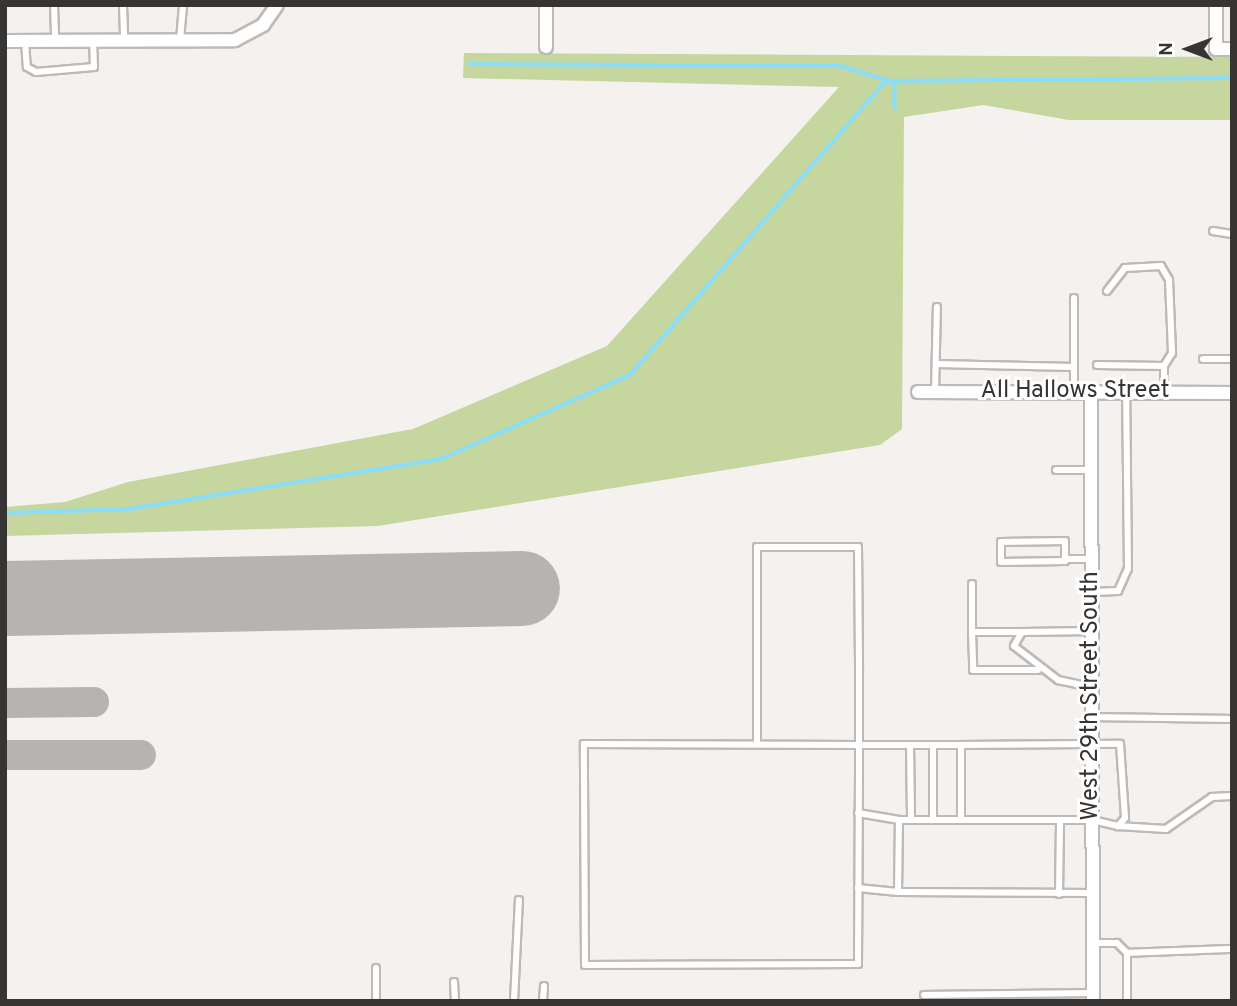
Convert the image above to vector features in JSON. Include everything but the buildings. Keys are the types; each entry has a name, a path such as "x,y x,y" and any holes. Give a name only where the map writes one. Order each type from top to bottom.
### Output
{"street":[{"path":"5,41 124,43 235,40 268,20 277,5"},
{"path":"546,5 546,47"},
{"path":"1216,5 1216,49 1232,48"},
{"name":"All Hallows Street","path":"918,392 1232,393"},
{"name":"West 29th Street South","path":"1091,392 1093,997"}],"lane":[{"path":"54,5 55,41"},
{"path":"123,5 124,43"},
{"path":"180,42 183,5"},
{"path":"25,41 27,67 36,72 85,72 94,67 93,42"},
{"path":"1213,231 1232,234"},
{"path":"1107,291 1125,268 1161,266 1169,281 1171,329 1171,353 1164,366 1164,392"},
{"path":"1074,298 1074,392"},
{"path":"935,392 937,307"},
{"path":"1203,359 1232,359"},
{"path":"936,364 1074,367"},
{"path":"1097,365 1164,366"},
{"path":"1092,592 1118,590 1128,569 1126,392"},
{"path":"1056,470 1091,470"},
{"path":"1065,559 1065,541 1001,542 1001,562 1092,559"},
{"path":"757,744 757,547 858,547 859,745 858,964 585,965 584,744 757,744 859,745 961,745 1120,744 1126,755 1125,818 1118,826"},
{"path":"972,584 973,670 1042,670"},
{"path":"972,632 1092,631"},
{"path":"1022,632 1015,639 1016,652 1073,687 1092,687"},
{"path":"1092,717 1232,719"},
{"path":"910,745 911,820"},
{"path":"933,745 933,820"},
{"path":"961,745 961,820"},
{"path":"858,813 899,820 1092,820 1118,826 1166,829 1212,797 1232,796"},
{"path":"898,892 899,820"},
{"path":"1059,894 1060,820"},
{"path":"858,888 898,892 1092,893"},
{"path":"514,1001 519,900"},
{"path":"1093,943 1117,943 1127,953 1127,1001"},
{"path":"1127,953 1232,949"},
{"path":"376,968 376,1001"},
{"path":"454,982 455,1001"},
{"path":"544,986 544,1001"},
{"path":"924,995 1093,997"}],"green space":[{"path":"464,53 1232,57 1232,120 1069,120 983,105 904,117 902,429 880,445 378,526 5,536 5,507 65,502 128,482 413,429 607,346 839,87 463,78"}],"waterway":[{"path":"469,64 841,66 889,81 1232,78"},
{"path":"5,513 129,509 441,459 630,375 887,79"},
{"path":"895,82 895,108"}],"taxiway":[{"path":"5,703 94,702"},
{"path":"5,755 141,755"}],"runway":[{"path":"5,598 522,588"}]}
